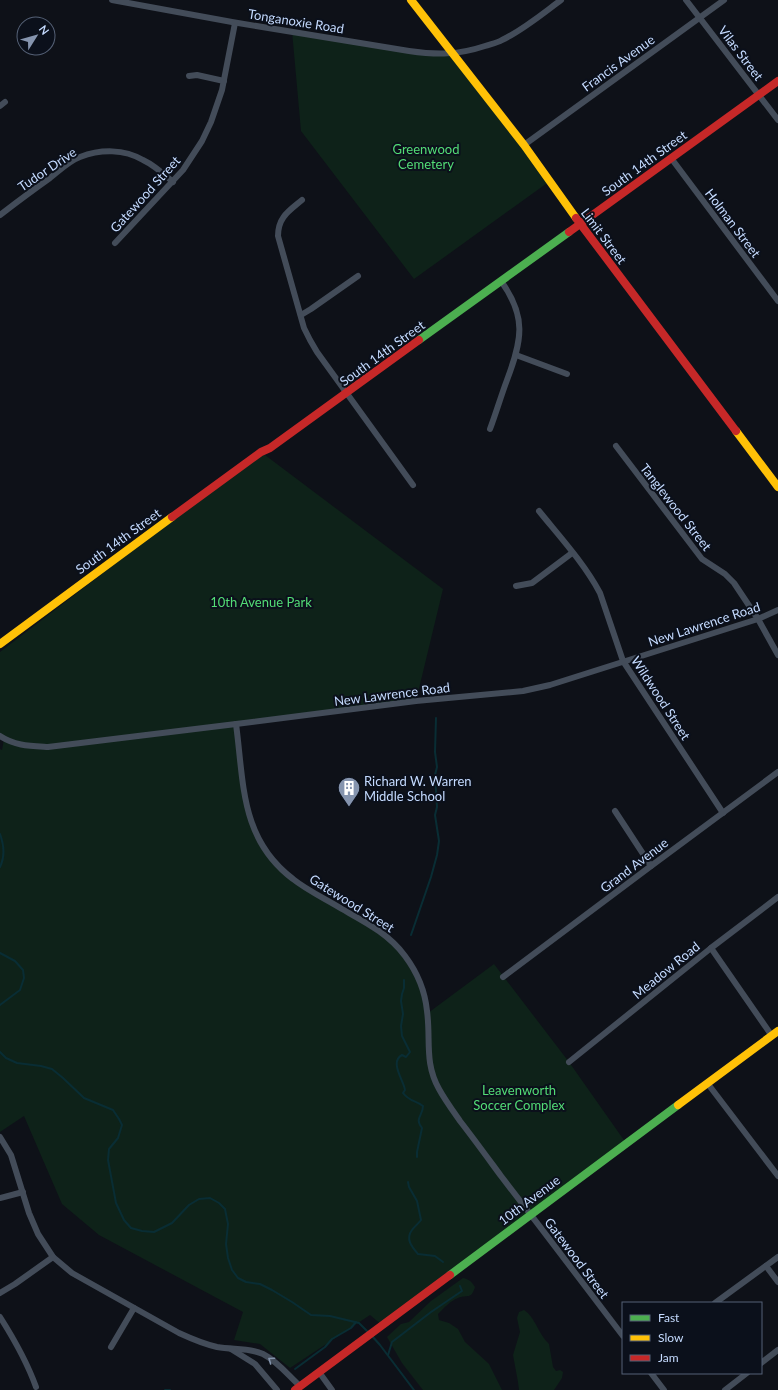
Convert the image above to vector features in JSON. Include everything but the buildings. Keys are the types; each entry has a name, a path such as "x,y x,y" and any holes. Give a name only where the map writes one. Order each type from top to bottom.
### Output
{"street":[{"name":"Tonganoxie Road","path":"112,0 235,23 426,54 453,54 476,49 502,40 525,26 561,0"},
{"name":"Limit Street","path":"411,0 524,145 580,224 778,487"},
{"name":"Vilas Street","path":"686,0 778,120"},
{"name":"Francis Avenue","path":"524,145 724,0"},
{"name":"Gatewood Street","path":"116,243 184,170 202,140 218,103 224,81 235,23"},
{"path":"189,76 196,75 224,81"},
{"name":"South 14th Street","path":"0,644 260,452 270,448 347,393 778,81"},
{"name":"Tudor Drive","path":"0,215 61,169 79,158 100,152 117,152 132,155 144,160 158,169 173,182"},
{"name":"Holman Street","path":"671,158 778,302"},
{"path":"302,200 283,216 278,229 278,236 301,315 310,340 413,485"},
{"path":"301,315 358,276"},
{"path":"490,429 516,355 519,342 520,326 516,310 510,293 501,281"},
{"path":"516,355 567,374"},
{"name":"Tanglewood Street","path":"616,446 692,548 702,559 725,574 734,583 758,619 778,655"},
{"name":"Wildwood Street","path":"539,511 595,584 600,593 623,661 723,813"},
{"path":"516,586 532,583 572,553"},
{"name":"New Lawrence Road","path":"0,736 22,746 48,747 416,701 523,691 550,685 758,619 778,610"},
{"name":"Gatewood Street","path":"236,724 245,800 251,823 259,840 269,855 293,879 392,940 405,956 416,972 424,993 428,1013 429,1057 432,1074 439,1089 472,1137 622,1335"},
{"name":"Grand Avenue","path":"503,977 778,772"},
{"path":"615,810 651,866"},
{"name":"Meadow Road","path":"569,1062 711,948 778,897"},
{"path":"711,948 775,1034"},
{"name":"10th Avenue","path":"297,1388 775,1034"},
{"path":"708,1084 778,1176"},
{"path":"0,1137 11,1155 29,1213 38,1234 53,1257 72,1273 179,1333 218,1347 251,1350 264,1355 279,1366 297,1388"},
{"path":"0,1198 23,1192"},
{"path":"0,1293 53,1257"},
{"path":"716,1302 778,1257"},
{"path":"766,1266 778,1282"},
{"path":"111,1347 134,1308"},
{"path":"0,1317 12,1336 36,1386"},
{"path":"230,1348 255,1364 277,1390"},
{"path":"762,1362 778,1350"},
{"path":"319,1372 332,1390"},
{"path":"652,1374 664,1390"},
{"path":"725,1390 747,1374"}],"green space":[{"name":"Greenwood Cemetery","path":"292,31 409,51 453,54 550,181 414,279 301,131"},
{"path":"261,452 443,589 416,701 236,725 245,800 259,840 293,879 392,940 416,972 428,1013 494,964 569,1062 626,1143 382,1325 370,1315 290,1368 260,1344 234,1340 243,1312 99,1235 62,1204 24,1116 0,1132 0,749 2,750 4,739 0,735 0,652"},
{"path":"463,1278 470,1281 475,1287 472,1294 455,1299 438,1314 439,1320 449,1323 458,1329 465,1342 489,1364 502,1390 423,1390 402,1363 387,1337 401,1324 409,1322 431,1301"},
{"path":"524,1310 531,1317 542,1336 549,1344 553,1367 556,1371 560,1370 563,1372 562,1378 554,1390 519,1390 513,1355 520,1332 517,1318 519,1312"}],"waterway":[{"path":"411,935 431,877 439,841 435,815 437,807 435,775 437,767 435,752 436,718"},
{"path":"0,834 3,851 3,859 0,867"},
{"path":"0,953 15,961 23,970 24,978 20,990 0,1005"},
{"path":"404,980 401,1001 403,1014 401,1026 402,1036 410,1052 406,1057 402,1055 398,1058 397,1067 405,1090 403,1093 408,1098 423,1106 419,1119 422,1128 417,1157"},
{"path":"0,1052 6,1058 17,1063 52,1069 84,1098 113,1110 122,1125 118,1138 109,1149 108,1160 116,1203 124,1220 131,1228 154,1232 172,1223 189,1205 199,1199 210,1198 219,1203 225,1209 228,1224 226,1244 228,1258 232,1270 238,1278 246,1282 260,1284 272,1290 311,1315 330,1316 359,1323 368,1332"},
{"path":"408,1182 409,1187 417,1201 421,1220 410,1233 410,1243 418,1254 435,1256 443,1262"},
{"path":"388,1355 392,1342 431,1312 462,1291 460,1286"},
{"path":"295,1369 325,1347 332,1339 351,1328 356,1322"},
{"path":"372,1336 414,1390"},
{"path":"165,1390 170,1390"}],"traffic: fast":[{"path":"419,340 569,232"},
{"path":"450,1275 678,1105"}],"traffic: slow":[{"path":"411,0 524,145 576,218"},
{"path":"736,431 778,487"},
{"path":"0,644 172,517"},
{"path":"678,1105 778,1031"}],"traffic: jam":[{"path":"569,232 778,81"},
{"path":"576,218 736,431"},
{"path":"172,517 419,340"},
{"path":"295,1390 450,1275"}],"place":[{"name":"Richard W. Warren Middle School","path":"349,808"}],"park label":[{"name":"10th Avenue Park","path":"261,602"},
{"name":"Leavenworth Soccer Complex","path":"519,1098"}]}
